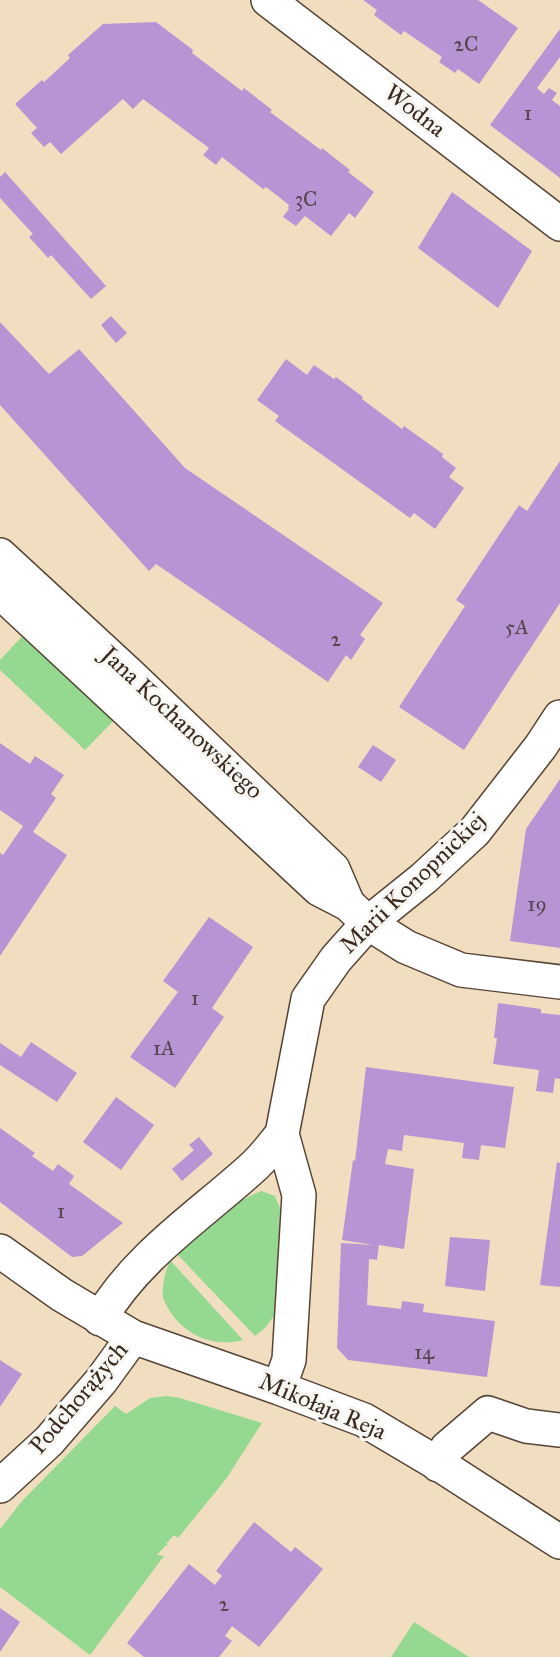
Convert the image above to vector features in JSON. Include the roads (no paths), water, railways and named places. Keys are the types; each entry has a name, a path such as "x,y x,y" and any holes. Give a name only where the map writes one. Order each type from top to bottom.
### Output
{"street":[{"name":"Wodna","path":"268,0 560,224"},
{"name":"Jana Kochanowskiego","path":"0,555 130,675 333,869 358,914"},
{"name":"Jana Kochanowskiego","path":"0,592 319,889 358,914"},
{"name":"Marii Konopnickiej","path":"279,1388 289,1360 299,1195 282,1134 308,999 336,959 358,914 424,878 475,831 541,746 560,717"},
{"path":"358,914 406,947 461,970 560,982"},
{"path":"100,1319 112,1297 162,1245 253,1167 282,1134"},
{"name":"Mikołaja Reja","path":"0,1251 62,1295 133,1337 364,1420 560,1542"},
{"name":"Podchorążych","path":"0,1486 49,1441 101,1381 133,1337"},
{"path":"438,1464 447,1448 488,1413 526,1426 560,1430"}]}
